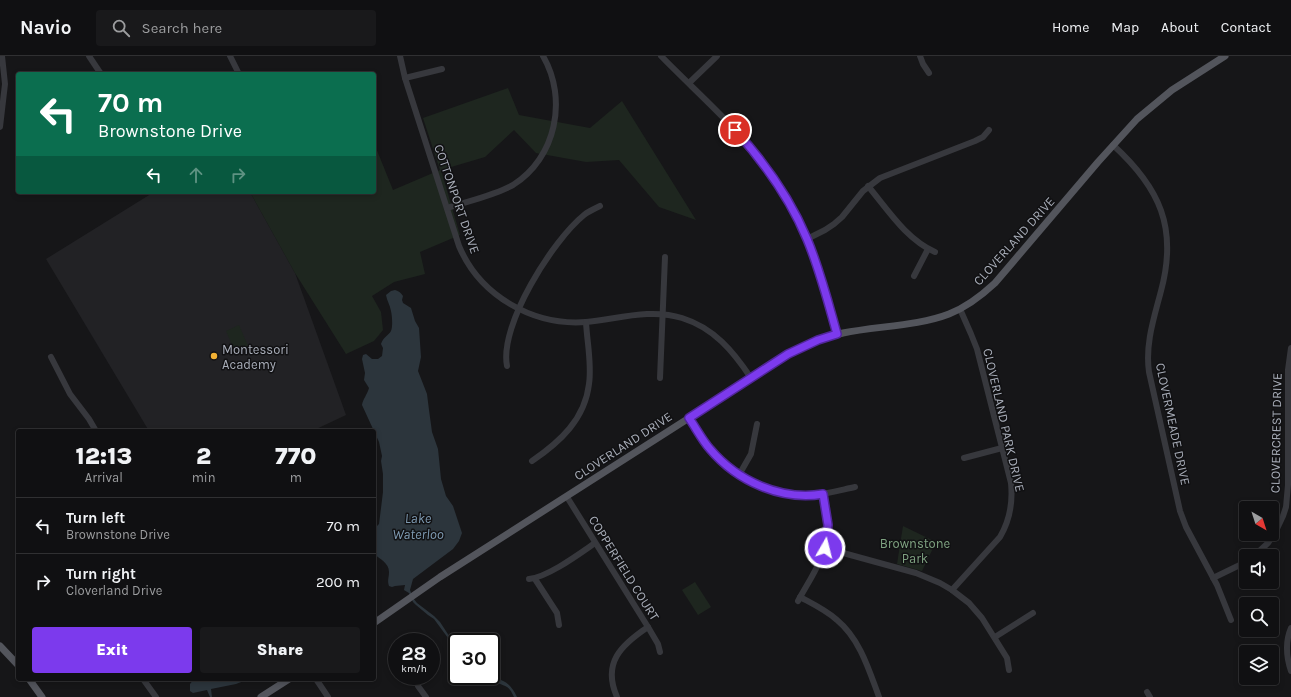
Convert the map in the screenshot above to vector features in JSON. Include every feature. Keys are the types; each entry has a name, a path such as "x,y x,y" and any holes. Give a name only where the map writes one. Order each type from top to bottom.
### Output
{"main road":[{"name":"CLOVERLAND DRIVE","path":"376,622 420,591 794,351 818,340 837,334 941,317 960,309 985,293 1113,145 1150,107 1172,90 1225,56"},
{"path":"0,646 16,663"},
{"path":"30,681 42,697"},
{"path":"263,696 286,681"}],"street":[{"path":"0,127 5,84 2,56"},
{"path":"89,56 101,72"},
{"path":"230,56 238,72"},
{"name":"COTTONPORT DRIVE","path":"400,56 405,78 459,246 469,267 492,292 519,309 553,321 586,322 633,315 662,314 683,318 713,333 733,352 751,378"},
{"path":"446,208 512,185 531,169 542,155 552,132 556,107 554,80 543,56"},
{"path":"661,56 743,139 768,170 788,200 807,239 819,271 837,334"},
{"path":"689,83 717,56"},
{"path":"920,56 929,73"},
{"path":"405,78 442,68"},
{"path":"807,239 825,230 838,220 859,195 868,186 880,178 980,139 989,130"},
{"name":"CLOVERMEADE DRIVE","path":"1113,145 1131,162 1150,186 1159,205 1165,223 1167,260 1163,286 1148,342 1148,365 1180,511 1186,527 1213,578 1230,620"},
{"path":"868,186 908,233 928,249 935,252"},
{"path":"507,366 506,352 519,309 544,262 561,239 585,214 600,206"},
{"path":"914,276 928,249"},
{"path":"660,378 665,258"},
{"name":"CLOVERLAND PARK DRIVE","path":"952,590 1000,537 1006,527 1011,510 1012,496 1011,483 977,349 972,334 960,309"},
{"path":"532,461 551,448 563,437 574,424 582,408 590,377 586,322"},
{"name":"CLOVERCREST DRIVE","path":"1262,549 1275,533 1286,506 1288,486 1288,370 1291,348"},
{"path":"51,357 70,394 95,429"},
{"path":"689,418 710,449 725,464 739,475 762,486 780,492 806,495 823,494 855,487"},
{"path":"739,475 751,454 757,424"},
{"path":"964,458 1002,448"},
{"path":"823,494 828,525 825,548 819,563 799,599 831,615 849,631 862,653 879,697"},
{"name":"COPPERFIELD COURT","path":"567,497 648,627 658,644 660,652"},
{"path":"559,625 557,613 532,579 548,572 595,543"},
{"path":"825,548 916,573 936,581 952,590 973,607 995,637 1008,659 1009,670"},
{"path":"1213,578 1239,565"},
{"path":"995,637 1034,613"},
{"path":"617,697 611,681 612,672 618,654 631,638 648,627"},
{"path":"1291,628 1286,648 1287,660 1291,671"},
{"path":"144,681 156,697"},
{"path":"317,681 328,697"},
{"path":"418,686 426,697"}],"shaded area":[{"name":"Montessori Academy","path":"151,194 251,194 295,273 346,415 316,429 148,429 46,259"}],"green space":[{"path":"508,88 519,115 590,128 622,101 696,220 659,207 619,160 586,162 536,153 514,130 485,157 441,170 460,235 420,252 425,274 394,282 372,296 381,312 383,330 374,341 346,354 295,273 251,194 376,194 376,148 393,190 440,170 423,118"},
{"path":"239,325 248,346 235,352 226,331"},
{"name":"Brownstone Park","path":"903,526 936,542 922,571 897,564"},
{"path":"695,582 711,607 698,615 682,590"}],"water":[{"name":"Lake Waterloo","path":"395,290 400,292 403,296 403,303 411,308 419,328 421,357 418,371 427,394 432,432 438,449 441,479 446,496 453,506 462,533 459,541 453,549 413,579 410,590 417,603 440,622 448,634 448,638 434,619 413,602 409,593 404,590 405,585 389,586 388,566 376,556 376,527 379,524 383,492 382,456 376,435 376,429 373,429 362,405 369,388 364,380 365,373 362,359 363,355 366,354 372,359 378,359 382,356 383,348 381,344 383,339 391,331 392,326 390,307 386,295"},
{"path":"500,677 501,680 514,691 517,697 514,697 508,687 500,684"},
{"path":"192,681 244,681 211,689 212,697 210,697 207,690 193,693 190,691 190,684"}],"place":[{"name":"Montessori Academy","path":"214,356"}],"route":[{"path":"735,130 772,175 795,212 807,239 823,284 837,334 818,340 788,354 689,418 714,454 731,470 739,475 762,486 787,493 806,495 823,494 828,525 825,548"}]}
